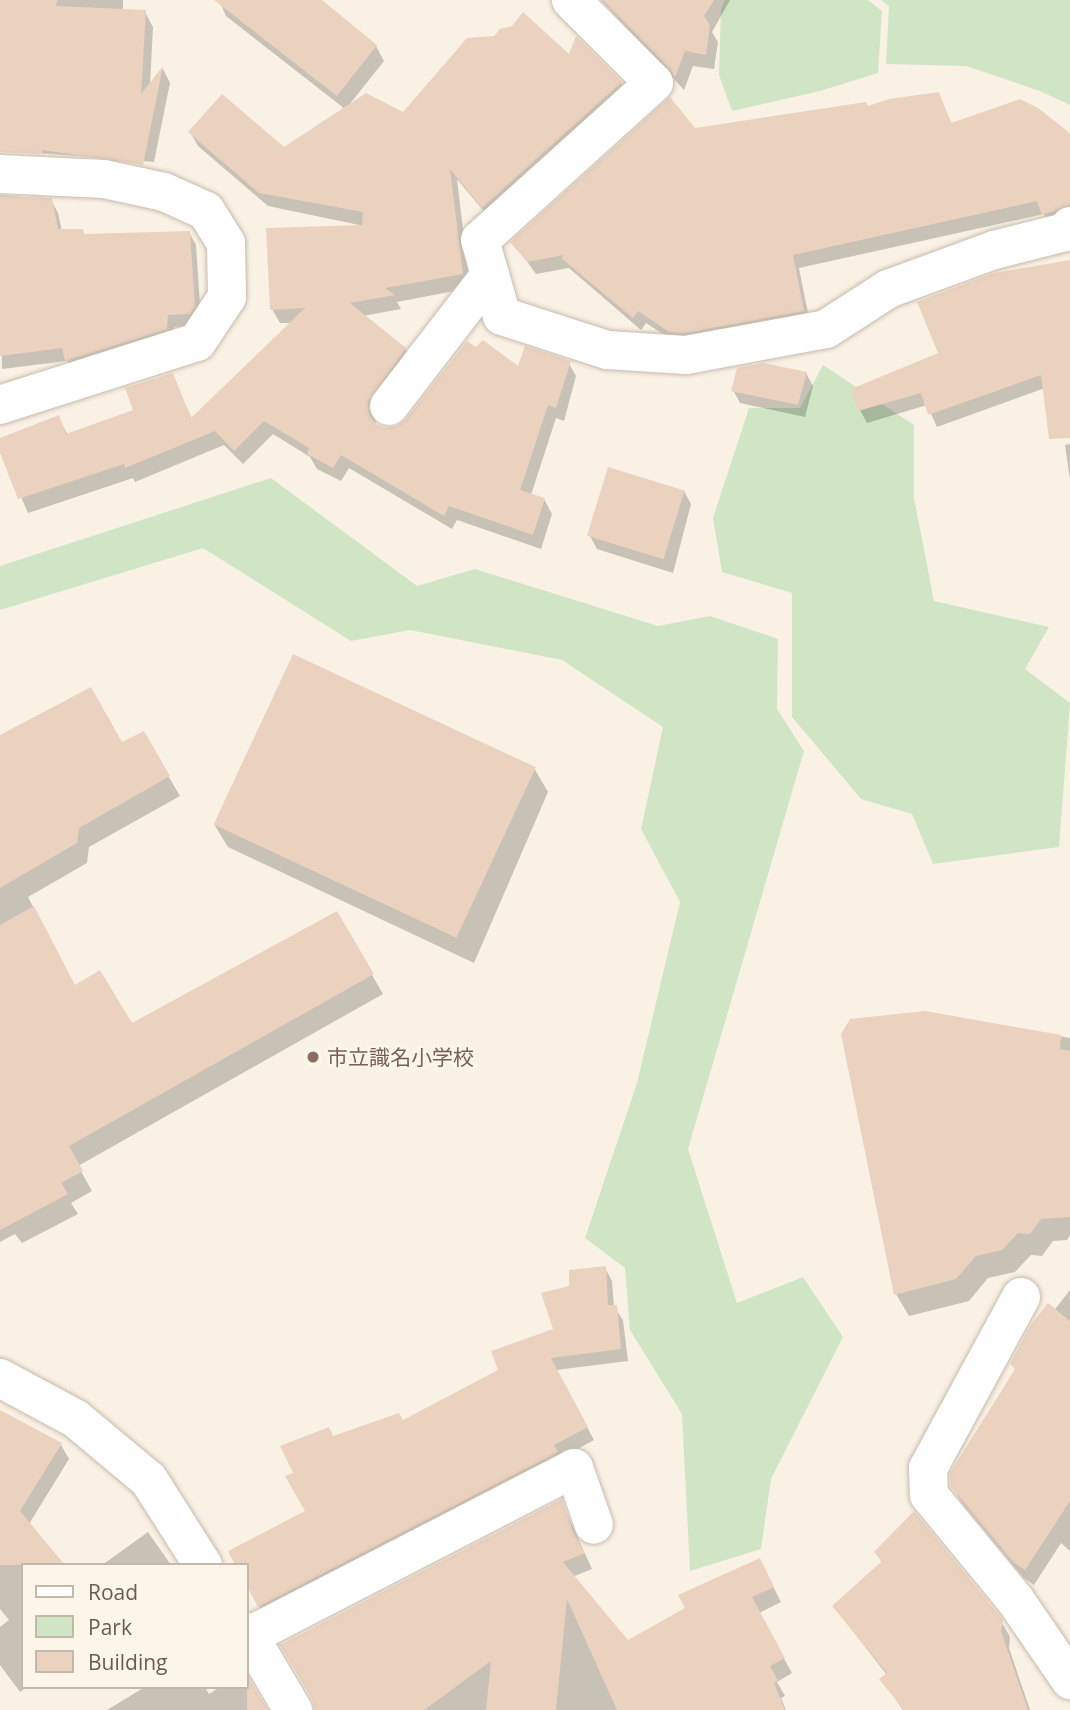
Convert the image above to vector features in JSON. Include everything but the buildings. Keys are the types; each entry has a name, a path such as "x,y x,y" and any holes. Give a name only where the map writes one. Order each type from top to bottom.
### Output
{"street":[{"path":"571,0 654,83 480,240 502,316 607,350 685,355 826,329 888,289 994,250 1065,232 1070,226"},
{"path":"0,174 104,179 164,192 206,211 226,243 227,283 227,297 197,342 0,405"},
{"path":"389,406 490,275"},
{"path":"1021,1297 928,1468 929,1495 1016,1601 1070,1680"},
{"path":"0,1378 76,1419 149,1480 202,1563"},
{"path":"293,1710 248,1634 574,1468 594,1525"}],"green space":[{"path":"725,0 868,0 882,11 878,73 820,91 732,111 719,75 721,9"},
{"path":"881,0 1070,0 1070,105 1040,91 966,66 886,64 889,6"},
{"path":"823,365 914,425 914,498 934,601 1049,627 1025,669 1070,703 1059,847 933,864 912,814 861,799 792,717 792,593 722,572 713,518 749,408 800,408"},
{"path":"271,478 417,586 475,569 658,626 710,616 778,639 777,709 804,751 688,1149 737,1303 803,1277 843,1337 771,1479 761,1549 690,1571 682,1414 630,1330 625,1268 585,1238 637,1083 680,902 641,829 663,727 562,660 410,630 351,641 203,548 0,610 0,566"}],"place":[{"name":"市立識名小学校","path":"313,1057"}]}
